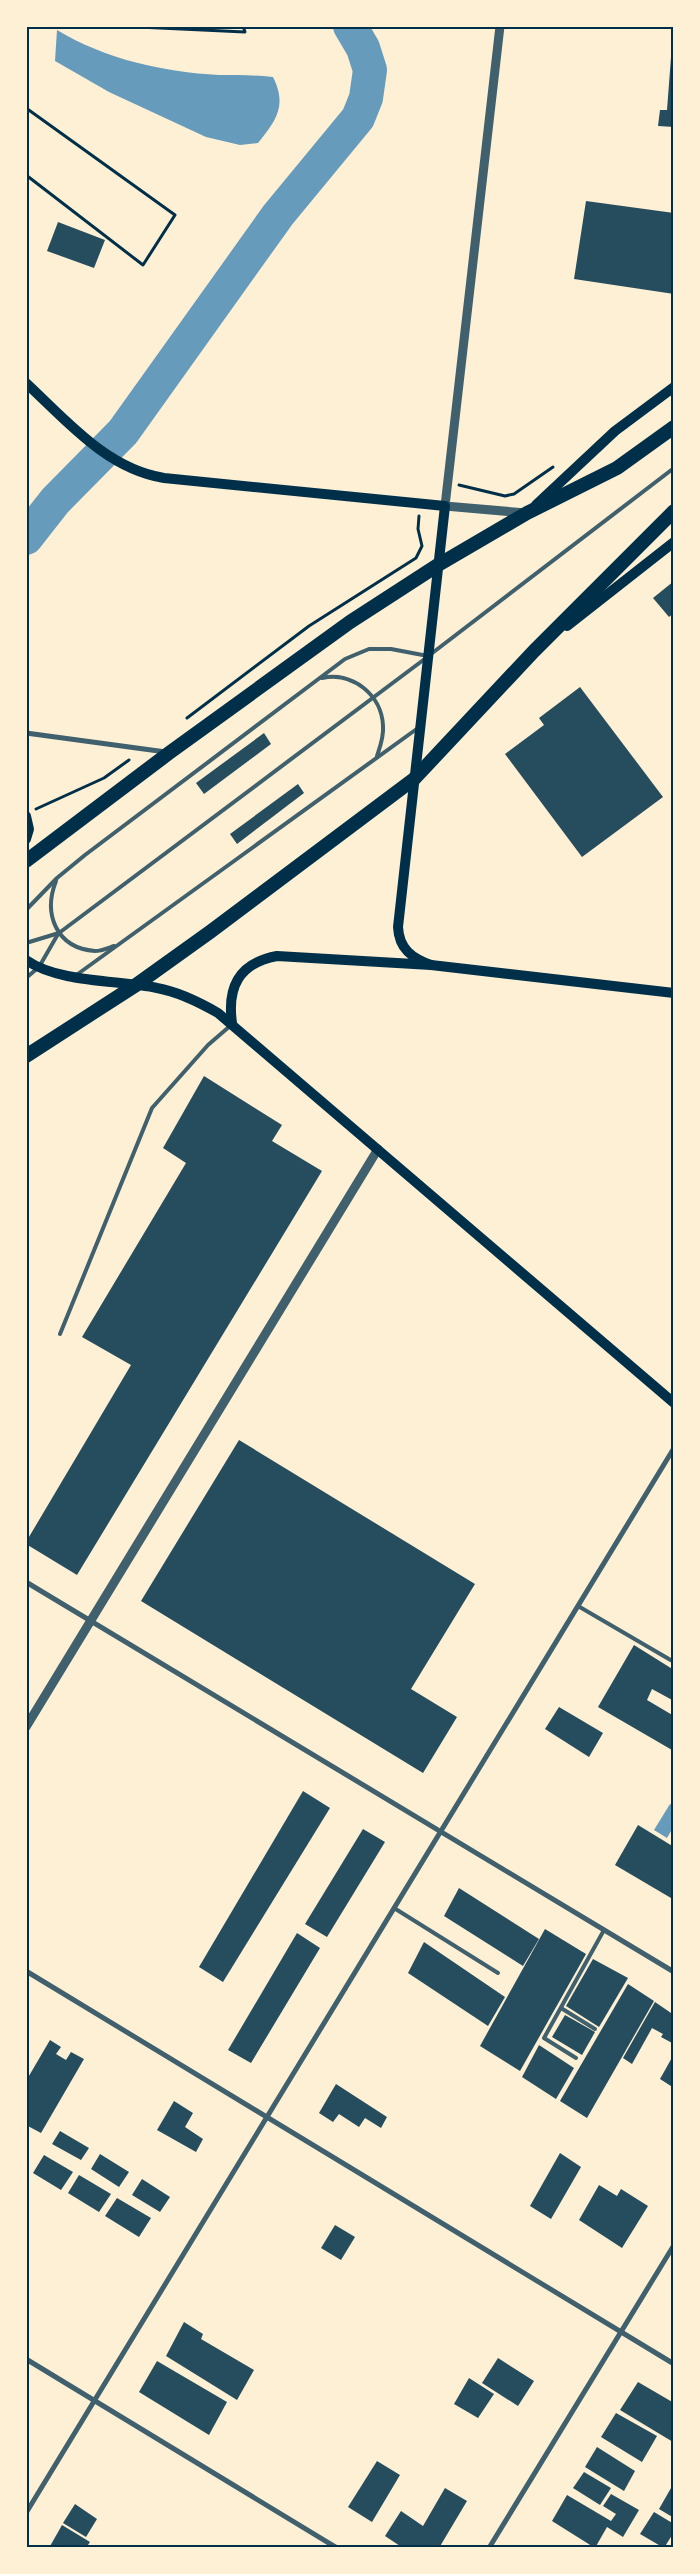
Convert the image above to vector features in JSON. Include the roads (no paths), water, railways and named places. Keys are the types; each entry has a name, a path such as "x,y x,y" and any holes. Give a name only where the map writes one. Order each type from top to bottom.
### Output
{"highway":[{"path":"26,860 169,752 315,646 438,565 527,513 617,468 674,427"},
{"path":"26,1056 136,984 414,779 534,651 674,511"}],"main road":[{"path":"26,383 112,459 139,473 164,478 445,506 419,727 398,938 409,954 431,965"},
{"path":"527,513 615,431 674,387"},
{"path":"534,651 674,542"},
{"path":"26,816 29,829 26,839"},
{"path":"232,1023 230,1006 232,992 238,979 245,970 263,959 277,956 431,965 674,993"},
{"path":"26,960 38,967 74,976 161,988 207,1006 232,1023 674,1403"}],"street":[{"path":"500,26 445,506 527,513"},
{"path":"26,733 169,752"},
{"path":"26,1727 378,1148"},
{"path":"26,2512 674,1448"},
{"path":"26,1582 674,1972"},
{"path":"26,1971 674,2364"},
{"path":"489,2548 674,2245"},
{"path":"26,2359 337,2548"}],"lane":[{"path":"26,943 59,933 428,656 674,468"},
{"path":"26,910 57,878 345,659 368,649 390,649 428,656"},
{"path":"319,678 333,675 349,679 362,686 373,697 380,711 383,726 377,756"},
{"path":"74,976 419,727"},
{"path":"57,878 50,896 50,916 59,933 75,946 96,951 116,946"},
{"path":"26,978 38,967 59,933"},
{"path":"60,1334 152,1108 208,1045 232,1023"},
{"path":"578,1606 674,1662"},
{"path":"394,1908 498,1973"},
{"path":"576,2058 544,2038 604,1930"},
{"path":"561,2008 595,2029"}],"water":[{"path":"57,30 95,49 156,67 219,75 273,77 279,96 278,112 258,143 240,145 206,137 109,92 55,61"},
{"path":"670,1804 674,1806 674,1826 667,1838 654,1830"}],"waterway":[{"path":"26,538 55,501 123,432 278,215 358,118 366,98 370,70 363,48 350,26"}]}
